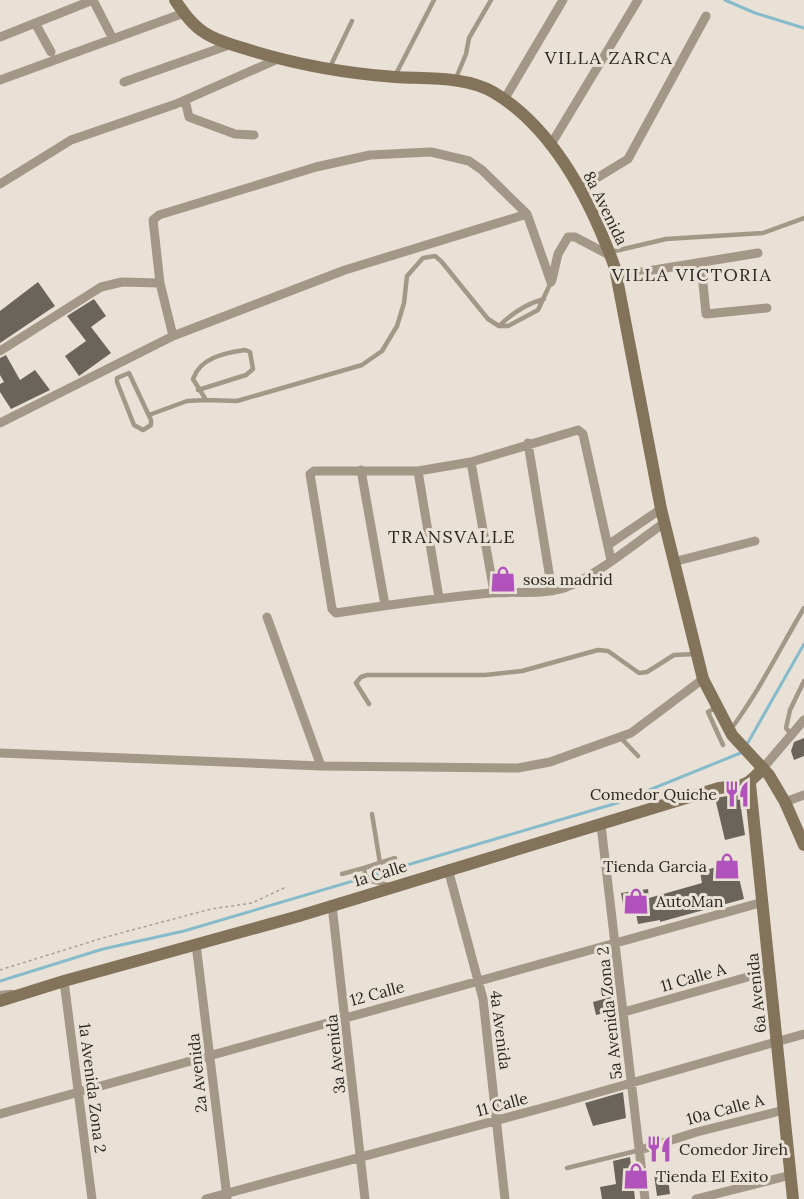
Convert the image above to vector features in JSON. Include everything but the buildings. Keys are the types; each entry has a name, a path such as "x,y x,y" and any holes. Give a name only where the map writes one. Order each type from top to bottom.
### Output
{"street":[{"path":"0,37 93,0 113,39"},
{"name":"8a Avenida","path":"175,0 184,13 206,34 278,59 343,72 455,81 491,91 516,108 550,146 579,189 611,254 664,523 703,679 733,733 751,757 763,768 785,802 804,845"},
{"path":"504,100 563,0"},
{"path":"550,146 638,0"},
{"path":"0,80 184,13"},
{"path":"579,189 628,159 706,16"},
{"path":"35,23 51,52"},
{"path":"124,82 232,44"},
{"path":"0,184 71,140 185,100 278,59"},
{"path":"185,100 189,117 235,134 254,135"},
{"path":"173,336 160,283 153,220 159,215 285,175 370,155 431,152 469,161 490,177 527,214 551,282"},
{"path":"0,423 173,336 345,270 527,214"},
{"path":"551,282 558,254 568,237 575,237 611,254"},
{"path":"617,276 758,253"},
{"path":"701,263 706,314 767,309"},
{"path":"0,351 101,287 122,282 160,283"},
{"path":"611,560 582,432 578,430 528,443 471,462 418,471 314,471 310,474 332,609 336,613 494,592 552,591 566,587 611,560 664,523"},
{"path":"528,443 552,591"},
{"path":"471,462 494,592"},
{"path":"361,470 385,605"},
{"path":"418,471 439,598"},
{"path":"608,545 661,508"},
{"path":"674,562 755,542"},
{"path":"267,617 321,766"},
{"path":"0,753 321,766 518,768 550,762 620,737 642,726 703,679"},
{"path":"746,785 804,720"},
{"name":"1a Calle","path":"0,1001 332,905 719,788 746,785"},
{"name":"6a Avenida","path":"746,785 787,1176 793,1199"},
{"path":"785,802 804,795"},
{"name":"5a Avenida Zona 2","path":"601,825 645,1199"},
{"name":"4a Avenida","path":"448,869 480,981 505,1199"},
{"name":"12 Calle","path":"0,1114 759,903"},
{"name":"3a Avenida","path":"332,905 365,1199"},
{"name":"2a Avenida","path":"196,944 227,1196"},
{"name":"11 Calle A","path":"624,1012 766,972"},
{"name":"1a Avenida Zona 2","path":"64,981 92,1199"},
{"name":"11 Calle","path":"206,1199 227,1196 804,1034"},
{"name":"10a Calle A","path":"640,1150 781,1110"},
{"path":"696,1199 787,1176"},
{"name":"6a Avenida","path":"785,1199 787,1176"}],"lane":[{"path":"395,77 434,0"},
{"path":"455,81 470,38 491,0"},
{"path":"329,68 352,21"},
{"path":"611,254 666,238 763,233 804,218"},
{"path":"149,415 188,401 237,401 362,366 382,351 397,326 404,303 407,276 423,258 435,256 441,261 488,319 499,326 508,326 529,317 538,310 551,282"},
{"path":"499,326 512,313 528,304 544,299"},
{"path":"198,390 246,375 253,369 250,352 237,351 203,362 196,370 193,379 198,390 206,400"},
{"path":"129,373 132,376 149,415 151,425 143,430 138,429 117,378 129,373"},
{"path":"733,733 759,691 772,662 804,608"},
{"path":"369,705 356,684 361,676 485,675 522,671 598,650 608,651 639,674 674,655 695,654"},
{"path":"791,734 786,728 786,720 804,681"},
{"path":"717,707 708,712 723,746"},
{"path":"620,737 638,756"},
{"path":"372,814 380,863"},
{"path":"342,874 364,870 395,858"},
{"path":"364,870 366,880 394,886"},
{"path":"0,993 24,993"},
{"path":"567,1168 640,1150"}],"path":[{"path":"0,970 106,937 211,909 252,903 286,887"}],"waterway":[{"path":"725,0 755,13 804,28"},
{"path":"746,746 804,644"},
{"path":"0,981 103,949 184,931 617,803 743,752"}],"place":[{"name":"sosa madrid","path":"503,579"},
{"name":"Comedor Quiche","path":"737,794"},
{"name":"Tienda Garcia","path":"727,866"},
{"name":"AutoMan","path":"636,901"},
{"name":"Comedor Jireh","path":"659,1149"},
{"name":"Tienda El Exito","path":"636,1176"}],"district":[{"name":"VILLA ZARCA","path":"609,57"},
{"name":"VILLA VICTORIA","path":"692,274"},
{"name":"TRANSVALLE","path":"452,536"}]}
